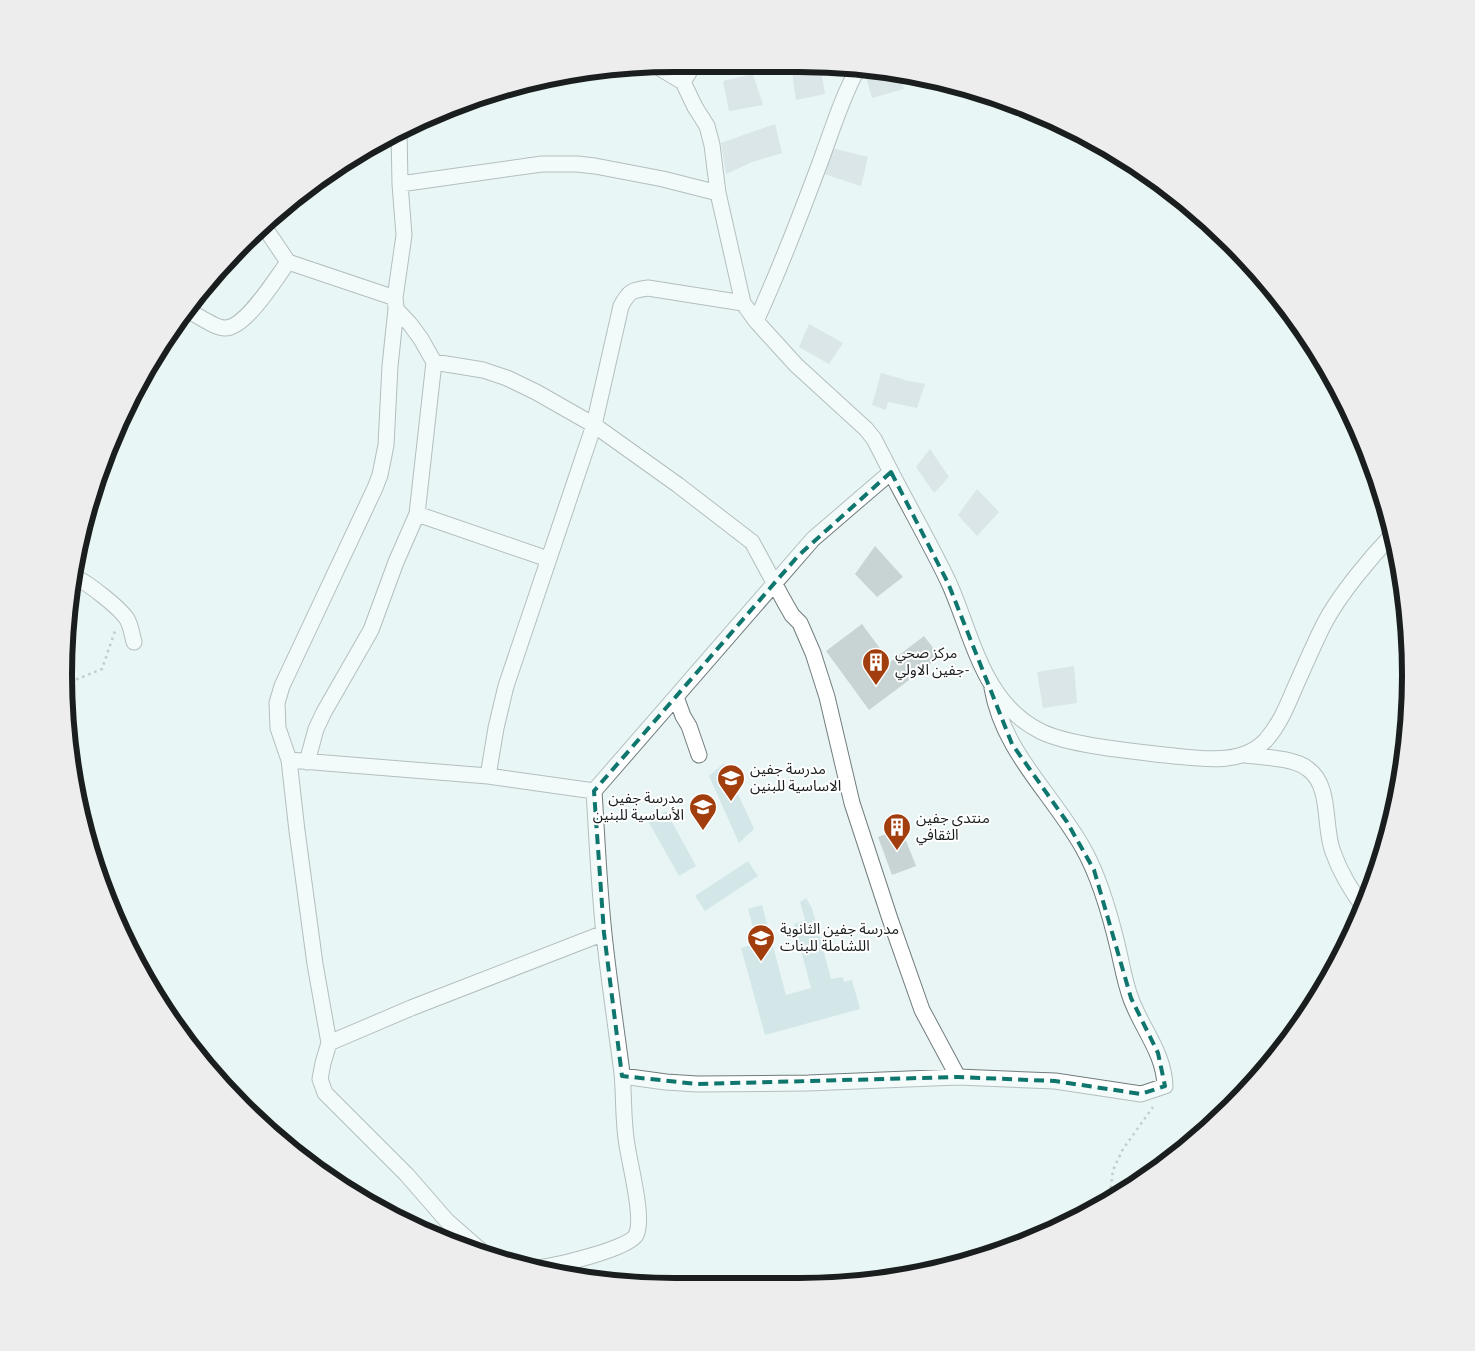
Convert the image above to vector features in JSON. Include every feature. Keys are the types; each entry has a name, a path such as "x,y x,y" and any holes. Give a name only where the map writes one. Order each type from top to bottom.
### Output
{"street":[{"path":"622,1076 697,1084 808,1083 958,1077 1055,1081 1141,1094 1165,1086 1163,1066 1158,1053 1130,998 1108,910 1094,870 1068,822 1012,744 996,708 992,688 948,583 874,439 866,429 796,365 756,321 743,303 718,193 712,145 707,126 683,82 668,73"},
{"path":"683,82 688,73"},
{"path":"756,321 806,202 843,100 854,76"},
{"path":"399,140 404,235 395,303 386,445 380,475 282,686 276,703 278,728 290,760 298,841 329,1043 320,1079 325,1093 407,1175 447,1221 471,1242"},
{"path":"400,184 542,164 577,164 663,179 718,193"},
{"path":"268,232 288,262 395,303 421,339 434,362 417,514 396,562 371,630 316,729 307,762"},
{"path":"193,314 225,328 240,322 288,262"},
{"path":"488,776 496,728 506,686 594,425 619,314 627,294 635,290 648,288 743,303"},
{"path":"434,362 483,370 536,392 594,425 678,485 752,542 792,615 800,623 813,653 827,697 852,803 890,919 922,1010 958,1077"},
{"path":"551,1265 584,1258 632,1240 637,1234 639,1213 625,1132 622,1076 604,933 594,791 813,540 891,472"},
{"path":"417,514 548,559"},
{"path":"1245,755 1265,741 1278,723 1325,622 1339,600 1387,540"},
{"path":"81,581 91,587 121,613 130,626 134,642"},
{"path":"992,688 1003,702 1027,723 1043,732 1063,739 1177,756 1217,758 1245,755 1295,763 1308,768 1322,787 1332,850 1342,872 1359,900"},
{"path":"676,697 683,716 690,726 699,756"},
{"path":"290,760 488,776 594,791"},
{"path":"329,1043 411,1008 604,933"}],"path":[{"path":"72,681 102,668 121,613"},
{"path":"1110,1192 1113,1170 1123,1149 1148,1115 1165,1086"}],"highlighted area":[{"path":"891,472 948,583 1012,744 1067,822 1094,870 1131,998 1158,1053 1165,1086 1141,1094 1055,1081 958,1077 697,1084 622,1076 604,933 594,791 798,556"}],"shaded area":[{"name":"مدرسة جفين الاساسية للبنين","path":"724,763 754,829 739,843 709,776"},
{"path":"666,811 696,866 679,876 648,821"},
{"path":"748,861 758,876 705,911 695,896"},
{"name":"مدرسة جفين الثانوية اللشاملة للبنات","path":"806,898 812,908 831,979 843,977 844,982 852,980 860,1009 765,1035 741,948 757,943 748,909 762,905 786,995 811,988 794,924 805,920 800,902"}],"building":[{"path":"792,73 821,74 825,94 796,100"},
{"path":"753,74 763,105 729,111 723,81"},
{"path":"866,77 902,82 904,89 872,98"},
{"path":"775,124 782,153 752,162 726,174 721,143"},
{"path":"832,148 868,157 861,186 824,174"},
{"path":"809,324 843,343 829,364 799,347"},
{"path":"881,373 925,384 917,408 888,402 886,410 872,405"},
{"path":"930,449 949,477 934,493 916,467"},
{"path":"977,489 999,512 977,536 958,515"},
{"path":"875,546 903,577 877,597 855,574"},
{"name":"مركز صحي جفين الاولي-","path":"862,624 890,662 924,636 940,657 869,710 826,651"},
{"path":"1074,666 1077,703 1043,708 1037,672"},
{"name":"منتدى جفين الثقافي","path":"901,828 916,866 892,875 878,837"}],"place":[{"name":"مركز صحي جفين الاولي-","path":"876,686"},
{"name":"مدرسة جفين الاساسية للبنين","path":"731,802"},
{"name":"مدرسة جفين الأساسية للبنين","path":"703,831"},
{"name":"منتدى جفين الثقافي","path":"897,851"},
{"name":"مدرسة جفين الثانوية اللشاملة للبنات","path":"761,962"}]}
